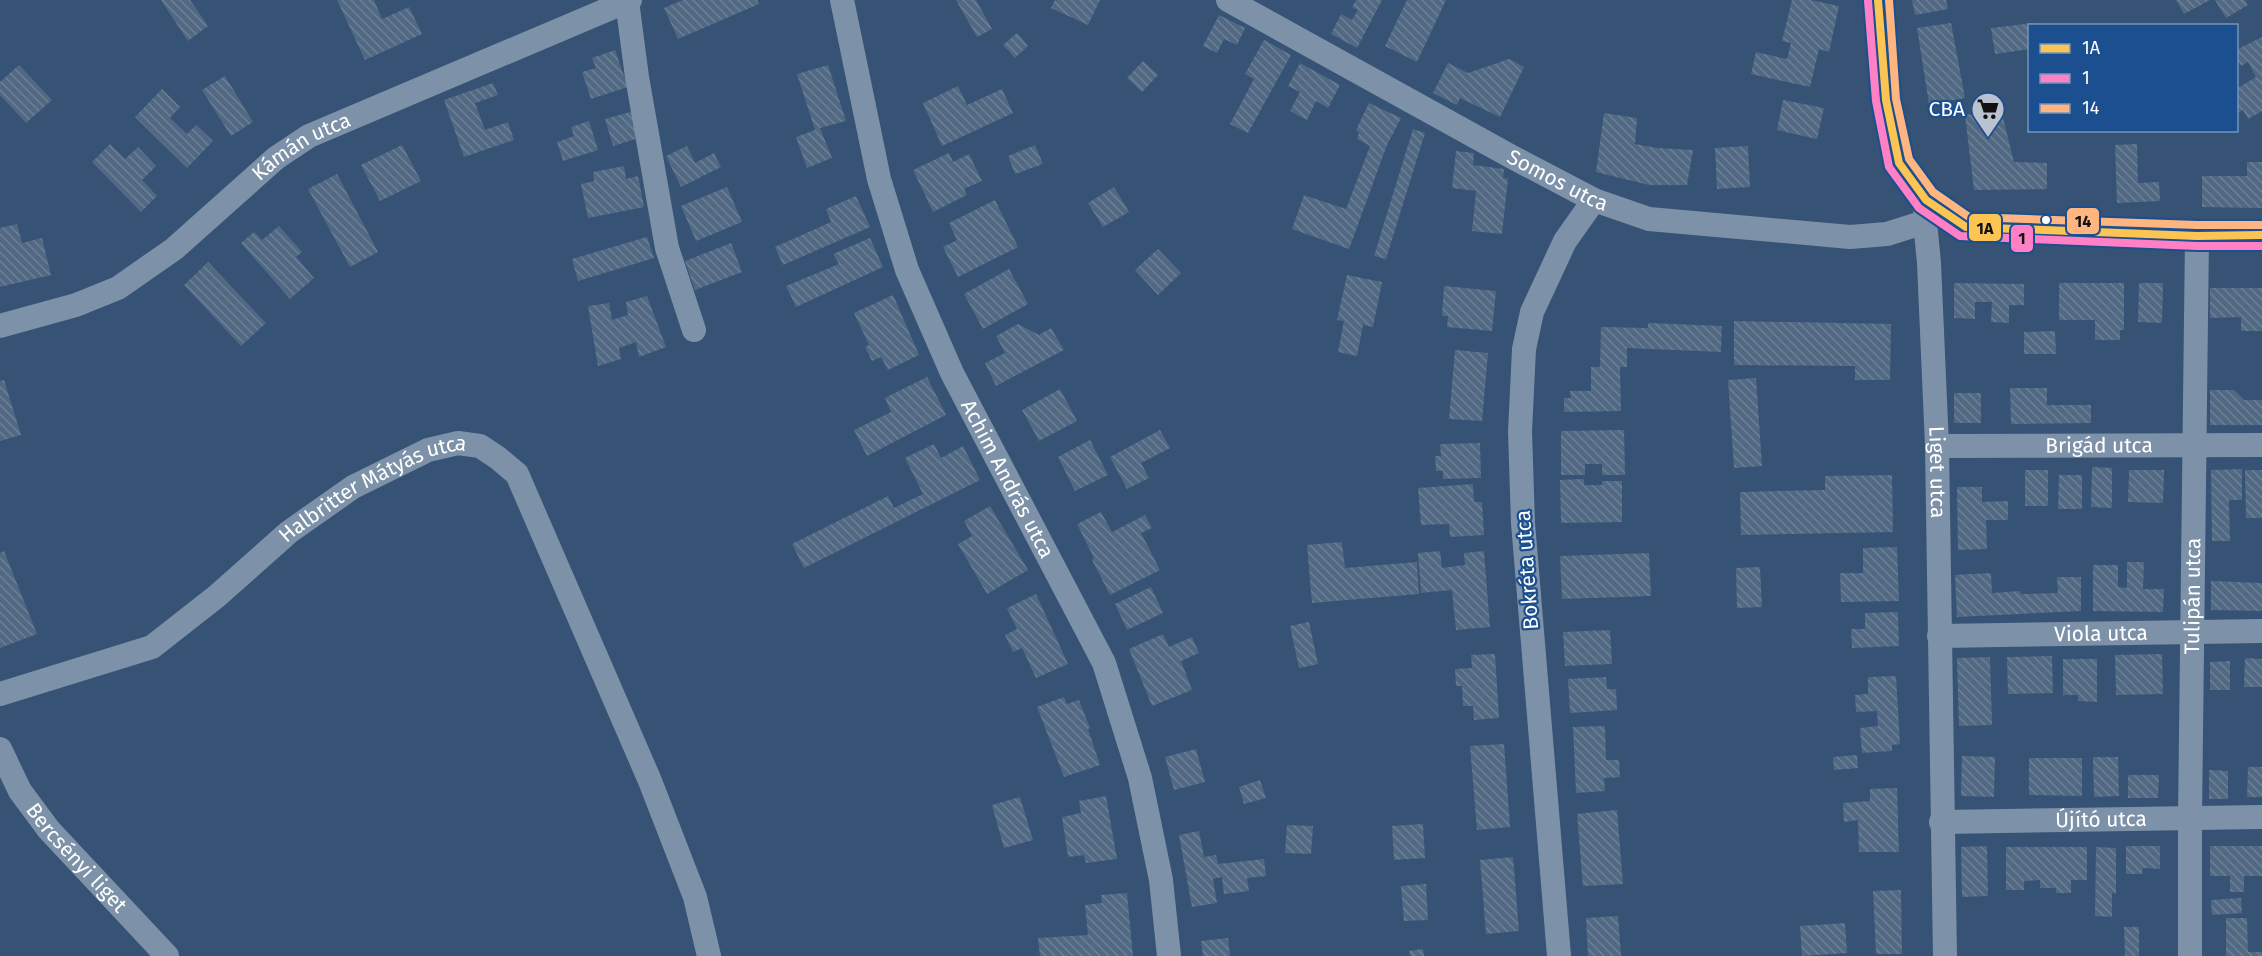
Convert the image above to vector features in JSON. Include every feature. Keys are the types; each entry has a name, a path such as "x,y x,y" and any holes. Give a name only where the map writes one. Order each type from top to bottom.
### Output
{"street":[{"name":"Achim András utca","path":"842,0 879,179 907,270 952,373 1104,663 1140,778 1161,880 1169,956"},
{"name":"Somos utca","path":"1228,0 1594,200 1649,219 1850,237 1887,234 1925,211"},
{"path":"1878,0 1886,100 1899,163 1925,211 1966,227 2197,236 2262,235"},
{"name":"Kámán utca","path":"0,326 76,305 118,288 174,249 276,158 309,136 628,1 637,77 667,248 694,330"},
{"name":"Bokréta utca","path":"1559,956 1523,523 1521,408 1524,349 1532,312 1565,241 1594,200"},
{"name":"Liget utca","path":"1925,211 1937,446 1941,822 1945,956"},
{"name":"Tulipán utca","path":"2190,956 2197,236"},
{"name":"Halbritter Mátyás utca","path":"0,694 153,647 217,596 289,532 353,487 428,450 458,443 480,446 517,474 650,781 695,897 709,956"},
{"name":"Brigád utca","path":"1937,446 2262,445"},
{"name":"Viola utca","path":"1939,636 2262,631"},
{"name":"Bercsényi liget","path":"0,749 20,790 48,830 167,956"},
{"name":"Újító utca","path":"1941,822 2262,816"}],"building":[{"path":"161,0 190,0 208,26 188,41"},
{"path":"337,0 374,0 382,19 409,7 422,34 365,60"},
{"path":"683,0 757,0 759,4 678,39 664,8"},
{"path":"956,0 976,0 992,29 977,37"},
{"path":"1055,0 1100,0 1088,25 1051,8"},
{"path":"1356,0 1382,0 1357,48 1331,34 1341,14 1352,20 1358,10 1352,7"},
{"path":"1407,0 1446,0 1417,62 1385,46"},
{"path":"1792,0 1810,0 1839,6 1829,52 1819,49 1810,87 1751,74 1756,52 1787,59 1791,43 1782,41"},
{"path":"1912,0 1946,0 1948,9 1915,15"},
{"path":"2176,0 2210,0 2184,14"},
{"path":"2215,0 2245,0 2248,5 2226,18"},
{"path":"1219,15 1245,28 1237,45 1224,39 1217,53 1203,46"},
{"path":"1951,23 1965,98 1929,104 1917,28"},
{"path":"2035,23 2035,24 2028,24 2028,49 1995,54 1991,28"},
{"path":"1017,33 1028,46 1015,58 1003,45"},
{"path":"2262,37 2262,111 2248,119 2243,110 2238,113 2238,88 2256,77 2248,62 2241,66 2238,61 2238,49"},
{"path":"1264,40 1291,55 1248,133 1230,124 1254,79 1245,74"},
{"path":"615,50 628,87 591,99 582,72 596,68 592,58"},
{"path":"1509,59 1524,67 1500,117 1460,98 1457,105 1433,93 1448,63 1468,73"},
{"path":"1143,61 1158,75 1142,92 1127,78"},
{"path":"1300,63 1340,85 1328,108 1316,101 1307,120 1290,111 1300,92 1288,86"},
{"path":"19,65 52,100 26,123 0,95 0,82"},
{"path":"828,65 846,121 820,128 832,158 807,168 796,137 815,130 797,74"},
{"path":"225,76 253,122 231,136 202,90"},
{"path":"493,83 498,95 475,103 485,130 508,122 514,140 464,157 444,100"},
{"path":"958,86 967,105 1002,89 1013,113 942,146 923,103"},
{"path":"162,89 180,107 170,118 187,134 196,125 213,141 187,168 135,117"},
{"path":"1783,100 1824,108 1817,139 1777,130"},
{"path":"1369,103 1401,118 1387,145 1349,249 1292,229 1304,195 1346,209 1370,146 1357,139 1359,132 1356,130"},
{"name":"CBA","path":"2001,110 2014,162 2047,163 2047,189 1974,190 1965,115"},
{"path":"634,111 642,137 613,146 605,119"},
{"path":"1604,113 1637,118 1635,144 1693,150 1687,185 1649,185 1596,172"},
{"path":"589,121 598,150 563,161 557,142 574,136 571,127"},
{"path":"1413,129 1425,133 1386,259 1374,256"},
{"path":"110,144 125,159 138,147 156,166 142,180 157,196 141,212 92,162"},
{"path":"2137,144 2138,183 2159,182 2160,201 2117,203 2115,145"},
{"path":"402,145 421,181 380,201 361,165"},
{"path":"1035,145 1043,164 1015,174 1008,156"},
{"path":"687,146 695,163 714,153 721,167 681,187 666,156"},
{"path":"1748,146 1750,187 1717,189 1715,148"},
{"path":"1456,151 1474,153 1473,165 1504,169 1503,178 1508,179 1502,234 1472,231 1476,191 1452,188"},
{"path":"949,153 953,162 969,154 982,181 964,189 967,195 933,212 913,170"},
{"path":"2247,162 2262,162 2262,208 2202,207 2202,176 2247,176"},
{"path":"624,166 626,179 638,176 644,207 588,218 581,184 594,181 593,172"},
{"path":"337,174 378,252 350,267 308,189"},
{"path":"727,187 742,222 696,241 681,206"},
{"path":"1114,187 1129,212 1103,227 1088,203"},
{"path":"856,196 870,227 783,265 775,247 831,222 826,209"},
{"path":"995,200 1018,247 958,277 943,247 957,240 949,223"},
{"path":"17,224 22,243 42,238 51,275 0,287 0,228"},
{"path":"279,226 302,252 296,257 314,278 290,299 241,243 254,232 262,240"},
{"path":"647,237 654,258 578,281 572,259"},
{"path":"870,238 883,267 796,307 786,286 839,264 833,254"},
{"path":"731,243 742,272 695,290 685,261"},
{"path":"1158,249 1181,273 1158,295 1135,270"},
{"path":"208,262 266,323 241,346 184,285"},
{"path":"1009,269 1028,304 983,329 964,294"},
{"path":"1347,275 1382,282 1373,327 1363,325 1357,356 1338,352 1344,321 1337,320"},
{"path":"1954,283 2024,284 2024,305 2009,305 2009,323 1991,322 1992,302 1975,302 1975,319 1954,318"},
{"path":"2059,283 2124,283 2124,330 2120,330 2120,340 2095,340 2095,320 2059,320"},
{"path":"2139,283 2163,283 2162,323 2138,322"},
{"path":"1444,286 1496,291 1492,331 1447,327 1448,316 1442,316"},
{"path":"2210,288 2262,288 2262,331 2241,331 2241,317 2210,318"},
{"path":"893,295 919,355 888,370 881,357 872,361 865,347 869,345 854,313"},
{"path":"647,296 666,347 639,357 636,342 619,348 621,359 598,366 588,306 609,303 612,320 628,315 626,302"},
{"path":"1734,321 1891,324 1890,380 1855,380 1855,366 1734,365"},
{"path":"1648,323 1722,326 1721,352 1627,348 1627,367 1620,367 1621,411 1564,412 1564,398 1571,398 1570,391 1591,391 1591,367 1600,367 1601,327 1648,328"},
{"path":"1018,324 1039,335 1051,328 1064,350 996,386 985,363 1005,353 996,336"},
{"path":"2055,331 2056,354 2024,354 2024,332"},
{"path":"1455,350 1488,353 1482,421 1449,419"},
{"path":"927,377 946,415 867,456 854,430 891,412 885,398"},
{"path":"1756,378 1762,466 1734,468 1728,380"},
{"path":"4,380 21,435 0,441 0,381"},
{"path":"2010,388 2047,388 2047,405 2091,405 2091,423 2011,424"},
{"path":"1060,389 1077,421 1039,441 1022,410"},
{"path":"2210,390 2234,390 2244,400 2262,400 2262,425 2210,425"},
{"path":"1954,393 1981,393 1981,423 1954,423"},
{"path":"1160,430 1170,448 1141,463 1149,478 1127,489 1110,457"},
{"path":"1624,430 1625,475 1602,475 1602,464 1585,464 1585,475 1561,475 1561,431"},
{"path":"1090,440 1108,475 1075,491 1058,457"},
{"path":"1480,443 1481,478 1443,479 1443,471 1436,471 1435,456 1441,456 1440,444"},
{"path":"934,444 941,458 963,446 980,480 804,568 792,544 888,496 894,508 923,494 905,458"},
{"path":"2092,467 2112,468 2112,508 2091,507"},
{"path":"2242,469 2242,500 2229,500 2230,541 2212,541 2211,470"},
{"path":"2025,470 2048,470 2048,506 2025,506"},
{"path":"2129,470 2164,470 2163,503 2128,502"},
{"path":"2245,470 2262,470 2262,518 2246,518"},
{"path":"1892,475 1893,532 1741,535 1740,492 1825,490 1825,476"},
{"path":"2059,475 2082,475 2082,509 2058,509"},
{"path":"1584,479 1584,485 1602,485 1602,481 1622,481 1622,522 1561,523 1560,480"},
{"path":"1473,484 1474,502 1482,502 1484,535 1450,537 1449,524 1421,525 1418,488"},
{"path":"1957,487 1982,487 1982,502 2008,501 2008,520 1986,520 1987,549 1958,550"},
{"path":"990,506 1028,570 987,594 958,544 972,536 964,521"},
{"path":"1101,512 1112,532 1145,515 1152,528 1141,533 1160,570 1110,595 1077,524"},
{"path":"1342,542 1345,568 1417,562 1419,594 1312,603 1307,545"},
{"path":"1897,547 1899,601 1841,602 1840,573 1863,573 1863,548"},
{"path":"4,551 37,634 0,648 0,553"},
{"path":"1440,551 1442,568 1465,565 1464,553 1484,551 1490,627 1456,630 1452,590 1421,593 1418,553"},
{"path":"1649,553 1651,596 1562,599 1560,556"},
{"path":"2127,562 2144,562 2143,589 2164,589 2163,612 2093,611 2093,565 2118,565 2118,587 2127,588"},
{"path":"1760,567 1762,607 1737,608 1736,568"},
{"path":"1991,573 1992,593 2020,591 2021,594 2058,593 2057,577 2081,577 2081,611 1957,617 1955,575"},
{"path":"2211,581 2262,583 2262,611 2211,610"},
{"path":"1151,587 1163,613 1127,630 1115,604"},
{"path":"1036,594 1068,664 1036,678 1022,648 1013,652 1005,635 1017,629 1007,608"},
{"path":"1898,612 1899,646 1852,648 1851,629 1865,629 1865,613"},
{"path":"1309,622 1318,664 1299,668 1290,626"},
{"path":"1610,630 1612,664 1565,666 1563,632"},
{"path":"1163,634 1169,647 1192,637 1199,653 1181,661 1192,690 1152,706 1129,649"},
{"path":"1495,654 1499,718 1474,720 1473,706 1463,706 1462,686 1456,686 1455,669 1472,668 1471,655"},
{"path":"2162,654 2163,694 2116,695 2115,655"},
{"path":"2052,656 2053,693 2008,694 2007,657"},
{"path":"1990,657 1992,725 1959,726 1957,658"},
{"path":"2245,658 2262,659 2262,687 2244,687"},
{"path":"2063,659 2097,659 2097,702 2078,701 2078,695 2063,695"},
{"path":"2230,661 2230,690 2210,690 2210,662"},
{"path":"1896,676 1900,744 1892,745 1892,751 1862,753 1860,728 1878,726 1877,711 1856,712 1855,695 1868,694 1868,677"},
{"path":"1606,677 1607,689 1616,689 1617,710 1570,713 1568,679"},
{"path":"1064,697 1067,704 1079,700 1090,728 1088,729 1100,765 1064,777 1037,707"},
{"path":"1605,726 1606,760 1619,760 1620,777 1604,778 1605,791 1576,793 1573,727"},
{"path":"1504,744 1510,827 1477,830 1470,746"},
{"path":"1196,749 1205,782 1174,790 1165,757"},
{"path":"1857,755 1858,768 1834,770 1833,757"},
{"path":"1962,756 1995,757 1994,797 1961,796"},
{"path":"2093,757 2118,757 2119,796 2094,797"},
{"path":"2029,758 2082,758 2082,796 2029,795"},
{"path":"2248,767 2262,767 2262,797 2247,797"},
{"path":"2209,770 2228,771 2228,799 2209,799"},
{"path":"2128,775 2159,775 2158,798 2128,798"},
{"path":"1260,780 1266,798 1244,804 1239,787"},
{"path":"1897,788 1899,852 1859,852 1858,820 1844,822 1843,803 1870,801 1870,789"},
{"path":"1106,796 1117,859 1086,863 1084,855 1068,857 1062,817 1081,813 1079,801"},
{"path":"1020,797 1033,840 1004,848 992,805"},
{"path":"1617,810 1623,884 1583,886 1577,814"},
{"path":"1423,824 1425,858 1394,860 1392,826"},
{"path":"1287,825 1313,826 1311,854 1285,853"},
{"path":"1199,831 1204,857 1216,855 1218,864 1264,859 1266,876 1247,878 1249,891 1224,894 1222,877 1213,879 1217,903 1192,907 1179,835"},
{"path":"1987,846 1988,896 1962,897 1961,847"},
{"path":"2126,846 2160,846 2160,869 2143,868 2142,874 2126,874"},
{"path":"2210,846 2262,846 2262,876 2244,876 2244,892 2230,892 2230,876 2210,876"},
{"path":"2006,847 2087,847 2087,880 2071,880 2071,893 2056,893 2056,888 2040,888 2040,880 2024,881 2024,890 2006,890"},
{"path":"2096,847 2116,848 2116,894 2112,893 2112,917 2095,916"},
{"path":"1513,857 1519,931 1486,934 1480,860"},
{"path":"1426,884 1428,920 1404,921 1401,886"},
{"path":"1901,890 1902,954 1876,954 1873,891"},
{"path":"1127,893 1133,956 1040,956 1038,938 1088,935 1085,905 1102,903 1101,895"},
{"path":"2241,898 2242,913 2212,915 2211,900"},
{"path":"1618,916 1621,956 1588,956 1586,918"},
{"path":"2226,918 2247,918 2248,952 2262,952 2262,956 2226,956"},
{"path":"1845,923 1847,953 1802,956 1800,926"},
{"path":"2124,927 2139,927 2139,956 2125,956"},
{"path":"1228,938 1230,956 1203,956 1201,941"},
{"path":"1423,949 1424,956 1410,956 1409,951"}],"transit line":[{"name":"1A","path":"1878,0 1886,100 1899,163 1926,200 1966,227 2197,236 2262,235"},
{"name":"14","path":"1889,0 1896,99 1909,159 1933,192 1969,217 2262,225"},
{"name":"1","path":"1868,1 1876,101 1889,167 1919,208 1960,236 2197,246 2262,246"}],"place":[{"name":"CBA","path":"1988,138"}]}
